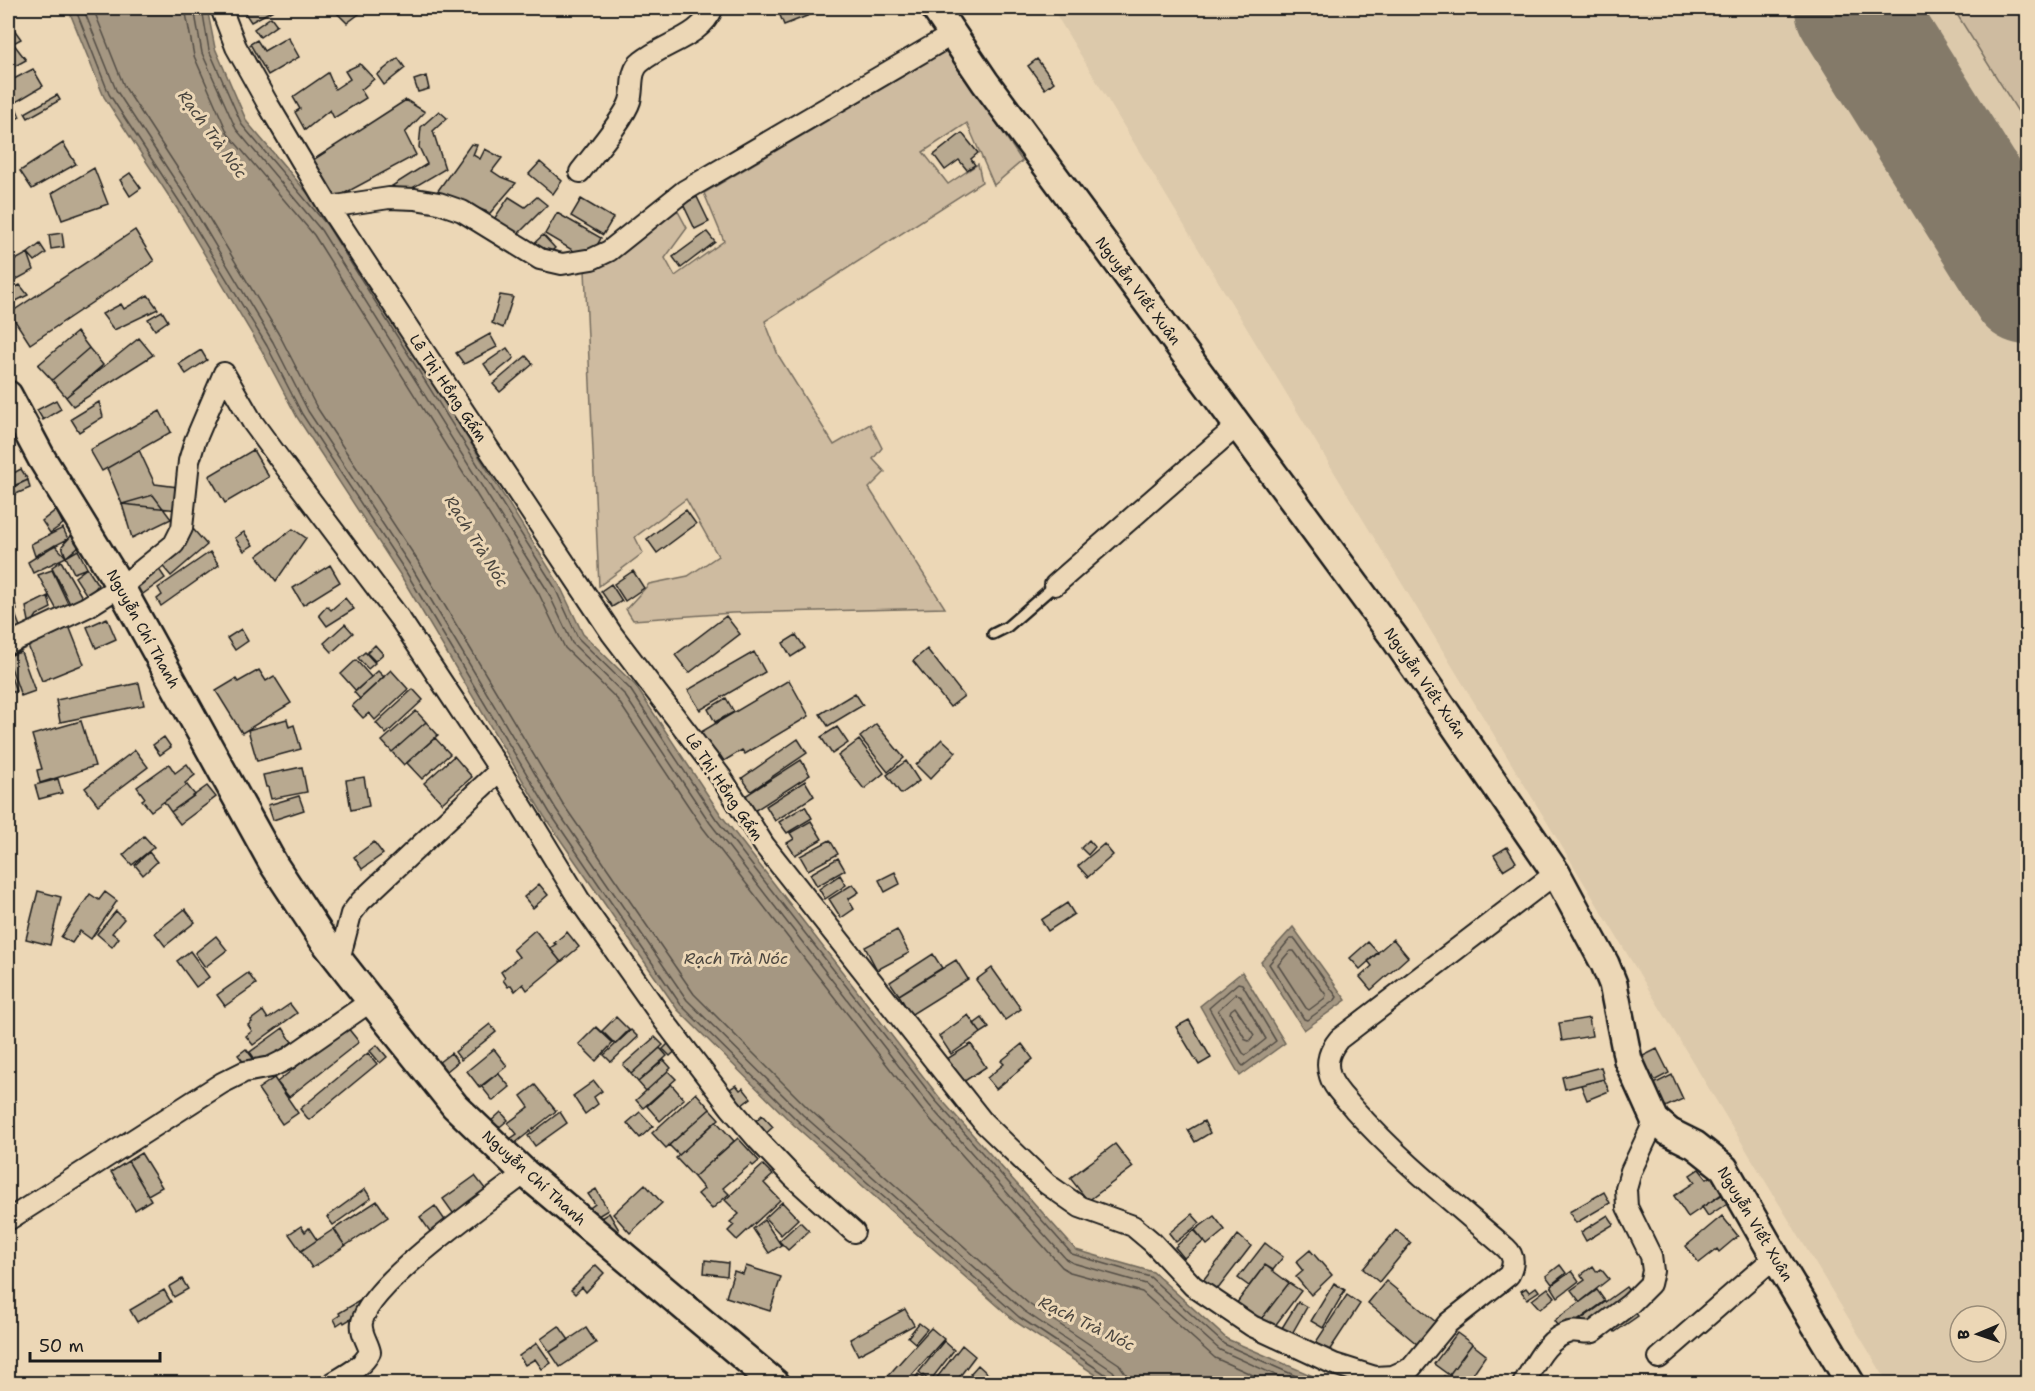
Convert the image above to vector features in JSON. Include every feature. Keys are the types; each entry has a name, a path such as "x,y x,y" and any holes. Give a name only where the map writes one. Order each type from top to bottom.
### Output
{"street":[{"name":"Lê Thị Hồng Gấm","path":"221,8 236,47 329,207 612,634 721,777 764,846 983,1122 1047,1184 1080,1207 1133,1226 1152,1242 1193,1286 1252,1326 1334,1364 1375,1377 1399,1380"},
{"path":"580,172 623,114 630,101 633,75 639,63 698,28 708,20 713,8"},
{"name":"Nguyễn Viết Xuân","path":"935,8 985,82 1396,640 1556,873 1605,964 1613,984 1628,1060 1655,1120 1669,1132 1695,1145 1724,1168 1851,1383"},
{"path":"329,207 389,198 439,203 462,211 546,262 562,264 592,259 609,251 629,237 684,191 953,34"},
{"path":"8,644 87,607 120,586 174,544 182,528 189,461 195,441 224,373 254,423 400,619 500,770 580,901 665,1022 730,1107 792,1176 854,1232"},
{"name":"Nguyễn Chí Thanh","path":"8,395 42,459 120,586 274,865 332,950 371,1001 455,1106 525,1173 776,1383"},
{"path":"1056,585 1238,425"},
{"path":"332,950 351,914 361,901 500,770"},
{"path":"1399,1380 1448,1323 1509,1275 1513,1266 1512,1257 1506,1248 1374,1132 1337,1089 1330,1076 1328,1061 1330,1050 1339,1039 1556,873"},
{"path":"8,1220 222,1083 244,1072 271,1067 289,1058 371,1001"},
{"path":"1523,1383 1557,1336 1572,1331 1586,1334 1593,1332 1630,1304 1650,1284 1653,1271 1651,1256 1627,1207 1626,1189 1631,1171 1655,1120"},
{"path":"331,1383 366,1361 370,1352 362,1327 363,1319 381,1291 406,1266 525,1173"},
{"path":"1659,1358 1775,1257"}],"lane":[{"path":"993,634 1007,627 1056,585"}],"shaded area":[{"path":"1052,8 2027,8 2027,1383 1888,1383"},
{"path":"1953,8 2027,8 2027,126"},
{"path":"948,50 1022,161 994,185 967,123 923,152 948,184 978,164 982,182 765,321 778,355 834,445 870,424 882,448 873,459 885,472 869,488 945,608 732,613 633,620 626,609 649,584 688,576 718,556 686,499 635,537 643,553 599,586 585,270 639,241 675,206 687,228 665,258 675,276 724,241 704,193"}],"water":[{"name":"Rạch Trà Nóc","path":"68,8 207,8 215,48 247,122 332,222 559,584 583,634 635,685 721,815 939,1097 1076,1250 1153,1272 1227,1339 1329,1383 1108,1383 1016,1322 794,1125 677,1009 544,816 401,576 297,417 261,349 178,210 104,97"},
{"path":"1293,927 1346,1000 1304,1030 1261,962"},
{"path":"1242,972 1285,1043 1240,1076 1200,1006"}],"building":[{"path":"277,8 251,22 243,10"},
{"path":"339,8 367,8 347,23 335,11"},
{"path":"777,8 809,8 812,14 784,25"},
{"path":"271,17 277,25 260,37 254,29"},
{"path":"8,21 21,39 8,46"},
{"path":"288,37 299,57 268,75 250,44 257,40 264,51"},
{"path":"13,43 26,60 8,70 8,47"},
{"path":"398,58 405,68 384,85 377,75"},
{"path":"1037,59 1054,82 1045,89 1028,66"},
{"path":"360,64 374,79 361,90 366,98 334,118 330,110 305,130 295,112 300,109 293,97 328,73 335,89 350,79 345,71"},
{"path":"33,69 43,86 14,103 20,117 8,123 8,82"},
{"path":"426,76 429,89 418,92 414,80"},
{"path":"57,95 60,100 28,118 25,113"},
{"path":"406,100 425,112 405,133 416,155 334,199 313,160"},
{"path":"439,111 447,118 433,131 445,169 404,193 392,186 427,164 419,147 421,127"},
{"path":"962,133 978,153 971,159 975,165 967,170 959,160 945,170 934,155"},
{"path":"63,143 76,164 32,189 20,171"},
{"path":"471,144 477,145 473,155 480,159 485,149 502,158 492,171 516,183 490,213 437,192"},
{"path":"540,162 562,181 553,194 529,174"},
{"path":"94,168 108,204 62,220 52,193"},
{"path":"130,173 141,188 130,196 120,180"},
{"path":"509,197 525,207 537,197 547,205 516,236 494,219"},
{"path":"697,197 709,222 695,229 683,204"},
{"path":"581,199 613,218 603,235 571,216"},
{"path":"557,213 601,238 589,260 545,234"},
{"path":"135,230 154,261 30,344 10,313"},
{"path":"707,232 715,242 681,268 673,257"},
{"path":"62,233 64,247 51,249 49,235"},
{"path":"543,235 555,248 542,260 530,247"},
{"path":"40,244 46,253 35,261 28,253"},
{"path":"28,253 34,270 8,284 8,264"},
{"path":"20,285 28,295 8,305 8,291"},
{"path":"148,295 158,309 114,330 102,314 121,304 124,309"},
{"path":"500,295 513,297 503,328 492,323"},
{"path":"162,311 168,321 155,330 148,319"},
{"path":"77,332 89,348 52,380 38,365"},
{"path":"490,334 497,347 464,364 456,353"},
{"path":"139,338 153,355 73,406 66,397"},
{"path":"89,348 103,365 66,397 52,380"},
{"path":"507,348 514,358 492,376 484,364"},
{"path":"201,350 207,360 186,374 179,364"},
{"path":"526,356 533,364 500,392 493,384"},
{"path":"56,400 61,409 43,420 37,410"},
{"path":"99,402 103,417 79,432 71,419"},
{"path":"160,411 171,432 102,471 90,450"},
{"path":"139,450 155,484 178,487 178,510 122,504 107,468"},
{"path":"253,450 269,477 225,503 209,476"},
{"path":"21,469 28,480 9,489 8,476"},
{"path":"28,480 30,488 16,494 13,486"},
{"path":"153,495 171,519 132,538 122,504"},
{"path":"56,510 63,524 50,533 42,521"},
{"path":"686,510 696,524 657,553 647,539"},
{"path":"63,528 68,539 35,556 31,544"},
{"path":"193,529 207,545 171,576 158,561"},
{"path":"293,529 306,538 276,581 257,556"},
{"path":"244,532 253,545 244,551 235,538"},
{"path":"72,535 79,546 66,557 62,546"},
{"path":"55,545 66,557 33,573 28,562"},
{"path":"78,550 87,568 74,573 66,557"},
{"path":"210,552 219,565 161,606 157,599 162,595 158,588"},
{"path":"61,561 86,604 73,610 52,567"},
{"path":"156,565 165,578 136,599 127,586"},
{"path":"330,565 340,582 303,605 293,588"},
{"path":"87,568 98,585 88,597 75,577"},
{"path":"52,570 69,606 57,610 38,575"},
{"path":"633,571 644,588 625,601 614,584"},
{"path":"611,584 622,601 612,607 601,591"},
{"path":"48,596 51,608 37,615 30,626 26,607"},
{"path":"345,598 354,609 327,626 319,615 327,606 331,610"},
{"path":"14,600 17,610 14,611 20,627 8,633 8,602"},
{"path":"726,616 740,634 689,673 675,655"},
{"path":"107,618 116,639 96,648 87,627"},
{"path":"345,624 353,633 332,652 324,643"},
{"path":"69,626 84,664 42,681 27,643"},
{"path":"241,629 248,641 235,650 227,638"},
{"path":"796,635 805,648 791,657 783,643"},
{"path":"375,645 383,654 375,661 367,653"},
{"path":"927,649 964,696 950,707 913,661"},
{"path":"21,652 35,691 21,696 8,656"},
{"path":"365,652 375,663 368,669 358,658"},
{"path":"754,652 765,672 700,710 688,690"},
{"path":"356,660 371,677 356,691 341,674"},
{"path":"8,668 16,691 8,694"},
{"path":"259,670 266,681 274,676 291,703 242,733 216,691 236,679 238,682"},
{"path":"391,670 408,689 375,720 369,713 363,718 352,706"},
{"path":"378,671 384,677 360,699 354,692"},
{"path":"789,680 809,716 745,754 742,750 724,761 720,755 711,761 696,735"},
{"path":"139,683 144,705 60,722 56,700"},
{"path":"413,689 423,700 386,734 376,723"},
{"path":"855,693 863,705 828,726 820,714"},
{"path":"726,698 734,712 715,722 708,709"},
{"path":"416,711 426,722 392,752 382,741"},
{"path":"287,719 289,727 294,725 301,749 257,761 248,730"},
{"path":"81,721 95,766 40,783 37,770 42,769 32,735"},
{"path":"426,722 438,735 404,765 392,752"},
{"path":"876,724 904,758 888,772 860,737"},
{"path":"837,727 848,743 832,754 821,737"},
{"path":"164,737 171,747 160,755 153,745"},
{"path":"435,738 450,754 422,779 407,763"},
{"path":"798,739 807,753 751,791 742,778"},
{"path":"942,739 956,752 930,779 916,765"},
{"path":"859,740 884,773 864,789 838,756"},
{"path":"135,750 148,767 98,805 85,788"},
{"path":"454,756 472,777 442,803 424,783"},
{"path":"801,760 810,775 751,813 742,798"},
{"path":"906,761 919,781 901,794 887,775"},
{"path":"169,764 175,773 187,764 195,775 185,783 187,785 151,811 142,800 145,798 137,787"},
{"path":"302,767 307,792 271,799 263,775"},
{"path":"364,777 369,806 351,810 346,780"},
{"path":"58,779 62,793 39,799 35,785"},
{"path":"805,781 814,796 775,821 766,806"},
{"path":"187,785 195,795 171,812 164,802"},
{"path":"207,786 216,797 180,824 171,812"},
{"path":"299,796 304,810 273,820 268,805"},
{"path":"805,806 812,818 787,833 779,822"},
{"path":"811,821 822,839 795,855 787,843 794,839 790,833"},
{"path":"144,836 154,847 132,865 123,855"},
{"path":"830,840 838,854 808,870 800,856"},
{"path":"1089,840 1095,847 1088,855 1081,848"},
{"path":"374,842 383,854 362,869 354,857"},
{"path":"1104,844 1113,855 1088,877 1078,866"},
{"path":"1507,847 1516,862 1503,870 1494,855"},
{"path":"149,852 157,862 143,875 135,865"},
{"path":"838,858 845,870 817,886 810,874"},
{"path":"895,872 900,884 885,892 879,880"},
{"path":"840,875 846,885 825,899 819,889"},
{"path":"539,884 548,895 533,908 524,897"},
{"path":"853,884 859,892 848,899 854,909 841,918 829,899"},
{"path":"38,891 61,897 50,945 26,939"},
{"path":"105,892 117,901 91,939 80,931 72,943 61,937 90,894 99,900"},
{"path":"1067,903 1074,914 1048,931 1041,920"},
{"path":"185,909 195,922 165,946 155,933"},
{"path":"116,911 124,919 112,933 119,938 112,947 97,934"},
{"path":"535,930 561,962 527,990 523,984 515,991 511,985 508,987 501,972 519,957 513,949"},
{"path":"897,930 909,953 877,970 865,947"},
{"path":"567,932 579,947 561,962 550,948"},
{"path":"216,936 227,950 205,967 195,953"},
{"path":"1393,939 1408,957 1371,990 1360,977 1372,966 1368,961"},
{"path":"1368,942 1378,953 1360,969 1350,958"},
{"path":"190,951 209,977 196,987 177,961"},
{"path":"933,954 942,968 899,995 890,982"},
{"path":"956,960 968,979 904,1019 900,1011 906,1007 899,995"},
{"path":"992,968 1021,1009 1005,1020 976,980"},
{"path":"248,973 256,984 225,1006 217,995"},
{"path":"290,1004 297,1013 253,1045 246,1036 252,1031 248,1025 252,1022 251,1020 263,1011 268,1019"},
{"path":"968,1015 981,1033 951,1054 939,1036"},
{"path":"616,1017 629,1030 615,1044 602,1031"},
{"path":"982,1018 989,1028 981,1033 974,1024"},
{"path":"1589,1018 1592,1036 1562,1041 1559,1023"},
{"path":"1189,1020 1211,1058 1199,1065 1176,1027"},
{"path":"490,1024 496,1032 461,1060 455,1052"},
{"path":"347,1027 359,1042 289,1097 277,1082"},
{"path":"596,1027 613,1043 596,1061 579,1044"},
{"path":"283,1028 292,1042 259,1065 250,1052"},
{"path":"631,1030 638,1037 611,1062 604,1055"},
{"path":"655,1037 663,1045 631,1074 623,1065"},
{"path":"674,1038 681,1046 670,1056 663,1049"},
{"path":"971,1044 986,1067 957,1086 942,1062"},
{"path":"1022,1044 1033,1059 996,1089 987,1078 1004,1064 1001,1061"},
{"path":"377,1045 387,1057 380,1063 370,1051"},
{"path":"660,1048 667,1056 638,1082 631,1074"},
{"path":"246,1049 256,1062 248,1068 238,1055"},
{"path":"494,1049 507,1066 480,1088 467,1071"},
{"path":"1657,1049 1669,1073 1650,1083 1637,1059"},
{"path":"368,1053 377,1064 309,1120 300,1109"},
{"path":"451,1053 458,1062 442,1075 434,1066"},
{"path":"664,1060 671,1068 646,1091 638,1082"},
{"path":"1601,1067 1604,1079 1565,1089 1562,1077"},
{"path":"668,1071 676,1079 643,1108 636,1100"},
{"path":"498,1073 510,1087 493,1101 481,1086"},
{"path":"1672,1075 1683,1099 1663,1108 1652,1085"},
{"path":"274,1078 298,1113 282,1124 258,1089"},
{"path":"1604,1079 1609,1091 1587,1100 1581,1085"},
{"path":"594,1081 602,1091 594,1097 598,1104 585,1114 573,1096"},
{"path":"671,1084 684,1099 660,1121 647,1106"},
{"path":"535,1085 556,1111 514,1144 510,1139 517,1134 508,1123 529,1107 521,1096"},
{"path":"736,1085 740,1090 743,1088 751,1098 742,1105 730,1089"},
{"path":"696,1093 710,1109 666,1148 652,1133"},
{"path":"710,1109 719,1119 679,1155 669,1145"},
{"path":"501,1112 508,1120 496,1130 490,1122"},
{"path":"560,1112 567,1123 535,1146 528,1136"},
{"path":"640,1112 653,1126 640,1138 627,1123"},
{"path":"762,1115 773,1127 760,1139 749,1127"},
{"path":"716,1121 734,1141 694,1177 676,1158"},
{"path":"1204,1121 1210,1133 1195,1142 1188,1130"},
{"path":"738,1138 759,1161 753,1166 751,1164 723,1188 729,1194 712,1209 698,1194 704,1189 694,1177"},
{"path":"1115,1144 1133,1167 1088,1201 1070,1178"},
{"path":"141,1153 162,1187 148,1195 128,1161"},
{"path":"128,1161 151,1200 135,1210 111,1172"},
{"path":"763,1165 773,1175 764,1183 780,1200 737,1240 728,1231 734,1225 730,1222 739,1214 725,1200"},
{"path":"1699,1169 1707,1179 1715,1174 1726,1191 1688,1217 1674,1196 1695,1182 1690,1175"},
{"path":"475,1176 486,1190 479,1195 484,1201 458,1220 443,1199"},
{"path":"645,1184 662,1203 630,1233 613,1214"},
{"path":"365,1189 371,1198 333,1225 327,1217"},
{"path":"596,1189 608,1210 593,1219 587,1210 595,1204 588,1194"},
{"path":"1604,1192 1610,1203 1576,1223 1569,1212"},
{"path":"1723,1194 1729,1202 1708,1216 1702,1207"},
{"path":"377,1201 388,1217 345,1246 334,1229"},
{"path":"782,1202 798,1219 781,1235 765,1218"},
{"path":"435,1206 449,1226 434,1237 420,1217"},
{"path":"609,1213 619,1230 610,1236 599,1219"},
{"path":"1192,1214 1200,1223 1176,1242 1169,1233"},
{"path":"1608,1215 1614,1224 1586,1241 1581,1232"},
{"path":"1214,1216 1225,1230 1207,1245 1195,1230"},
{"path":"1722,1216 1738,1236 1719,1252 1717,1249 1699,1263 1686,1246"},
{"path":"764,1220 781,1245 769,1253 753,1229"},
{"path":"800,1222 809,1231 788,1250 779,1241"},
{"path":"301,1226 305,1232 309,1228 317,1240 301,1251 289,1234"},
{"path":"334,1229 345,1246 312,1268 301,1251"},
{"path":"1194,1230 1204,1241 1184,1258 1175,1247"},
{"path":"1396,1230 1411,1243 1379,1282 1363,1269"},
{"path":"1238,1235 1251,1246 1214,1294 1201,1283"},
{"path":"1265,1243 1283,1257 1273,1270 1265,1265 1249,1286 1238,1278"},
{"path":"1310,1250 1332,1275 1311,1295 1296,1277 1303,1271 1296,1262"},
{"path":"705,1260 728,1263 727,1276 704,1273"},
{"path":"596,1265 604,1273 586,1292 582,1287 575,1294 571,1290"},
{"path":"1265,1265 1289,1283 1259,1322 1236,1304"},
{"path":"1560,1265 1566,1273 1552,1284 1546,1276"},
{"path":"746,1266 781,1277 770,1311 726,1297 734,1271 743,1274"},
{"path":"1593,1266 1597,1272 1601,1269 1609,1279 1580,1302 1571,1290 1585,1280 1581,1275"},
{"path":"1572,1271 1579,1281 1558,1297 1551,1286"},
{"path":"182,1279 188,1289 174,1297 169,1287"},
{"path":"1386,1281 1442,1327 1424,1350 1368,1303"},
{"path":"1289,1283 1301,1291 1271,1331 1259,1322"},
{"path":"1334,1283 1345,1290 1323,1328 1311,1321"},
{"path":"1536,1287 1539,1291 1527,1299 1521,1291 1526,1288 1529,1292"},
{"path":"1626,1287 1634,1298 1587,1332 1579,1321"},
{"path":"1548,1288 1555,1297 1540,1309 1532,1300"},
{"path":"164,1290 171,1302 137,1322 130,1310"},
{"path":"1597,1290 1605,1301 1562,1332 1554,1321"},
{"path":"1347,1295 1360,1304 1327,1354 1314,1345"},
{"path":"361,1300 367,1309 337,1325 334,1319 340,1315 339,1313"},
{"path":"1298,1302 1307,1307 1290,1337 1280,1331"},
{"path":"1631,1306 1638,1316 1615,1332 1608,1322"},
{"path":"905,1309 914,1325 858,1355 850,1339"},
{"path":"919,1323 927,1329 915,1343 908,1337"},
{"path":"559,1326 569,1340 550,1352 541,1339"},
{"path":"586,1328 596,1343 560,1367 550,1352"},
{"path":"931,1328 944,1339 904,1384 891,1384 885,1379"},
{"path":"1457,1333 1472,1344 1449,1375 1434,1364"},
{"path":"944,1341 954,1350 930,1381 919,1372"},
{"path":"537,1343 551,1363 542,1369 535,1359 525,1365 519,1356"},
{"path":"1472,1344 1486,1355 1466,1384 1460,1384 1449,1375"},
{"path":"962,1345 975,1356 954,1384 932,1384"},
{"path":"978,1365 990,1376 984,1384 970,1374"},
{"path":"918,1374 930,1383 911,1384"},
{"path":"1444,1376 1454,1384 1439,1384"}],"taxiway":[{"path":"1977,205 2028,257"}],"runway":[{"path":"1854,8 2028,286"}]}
